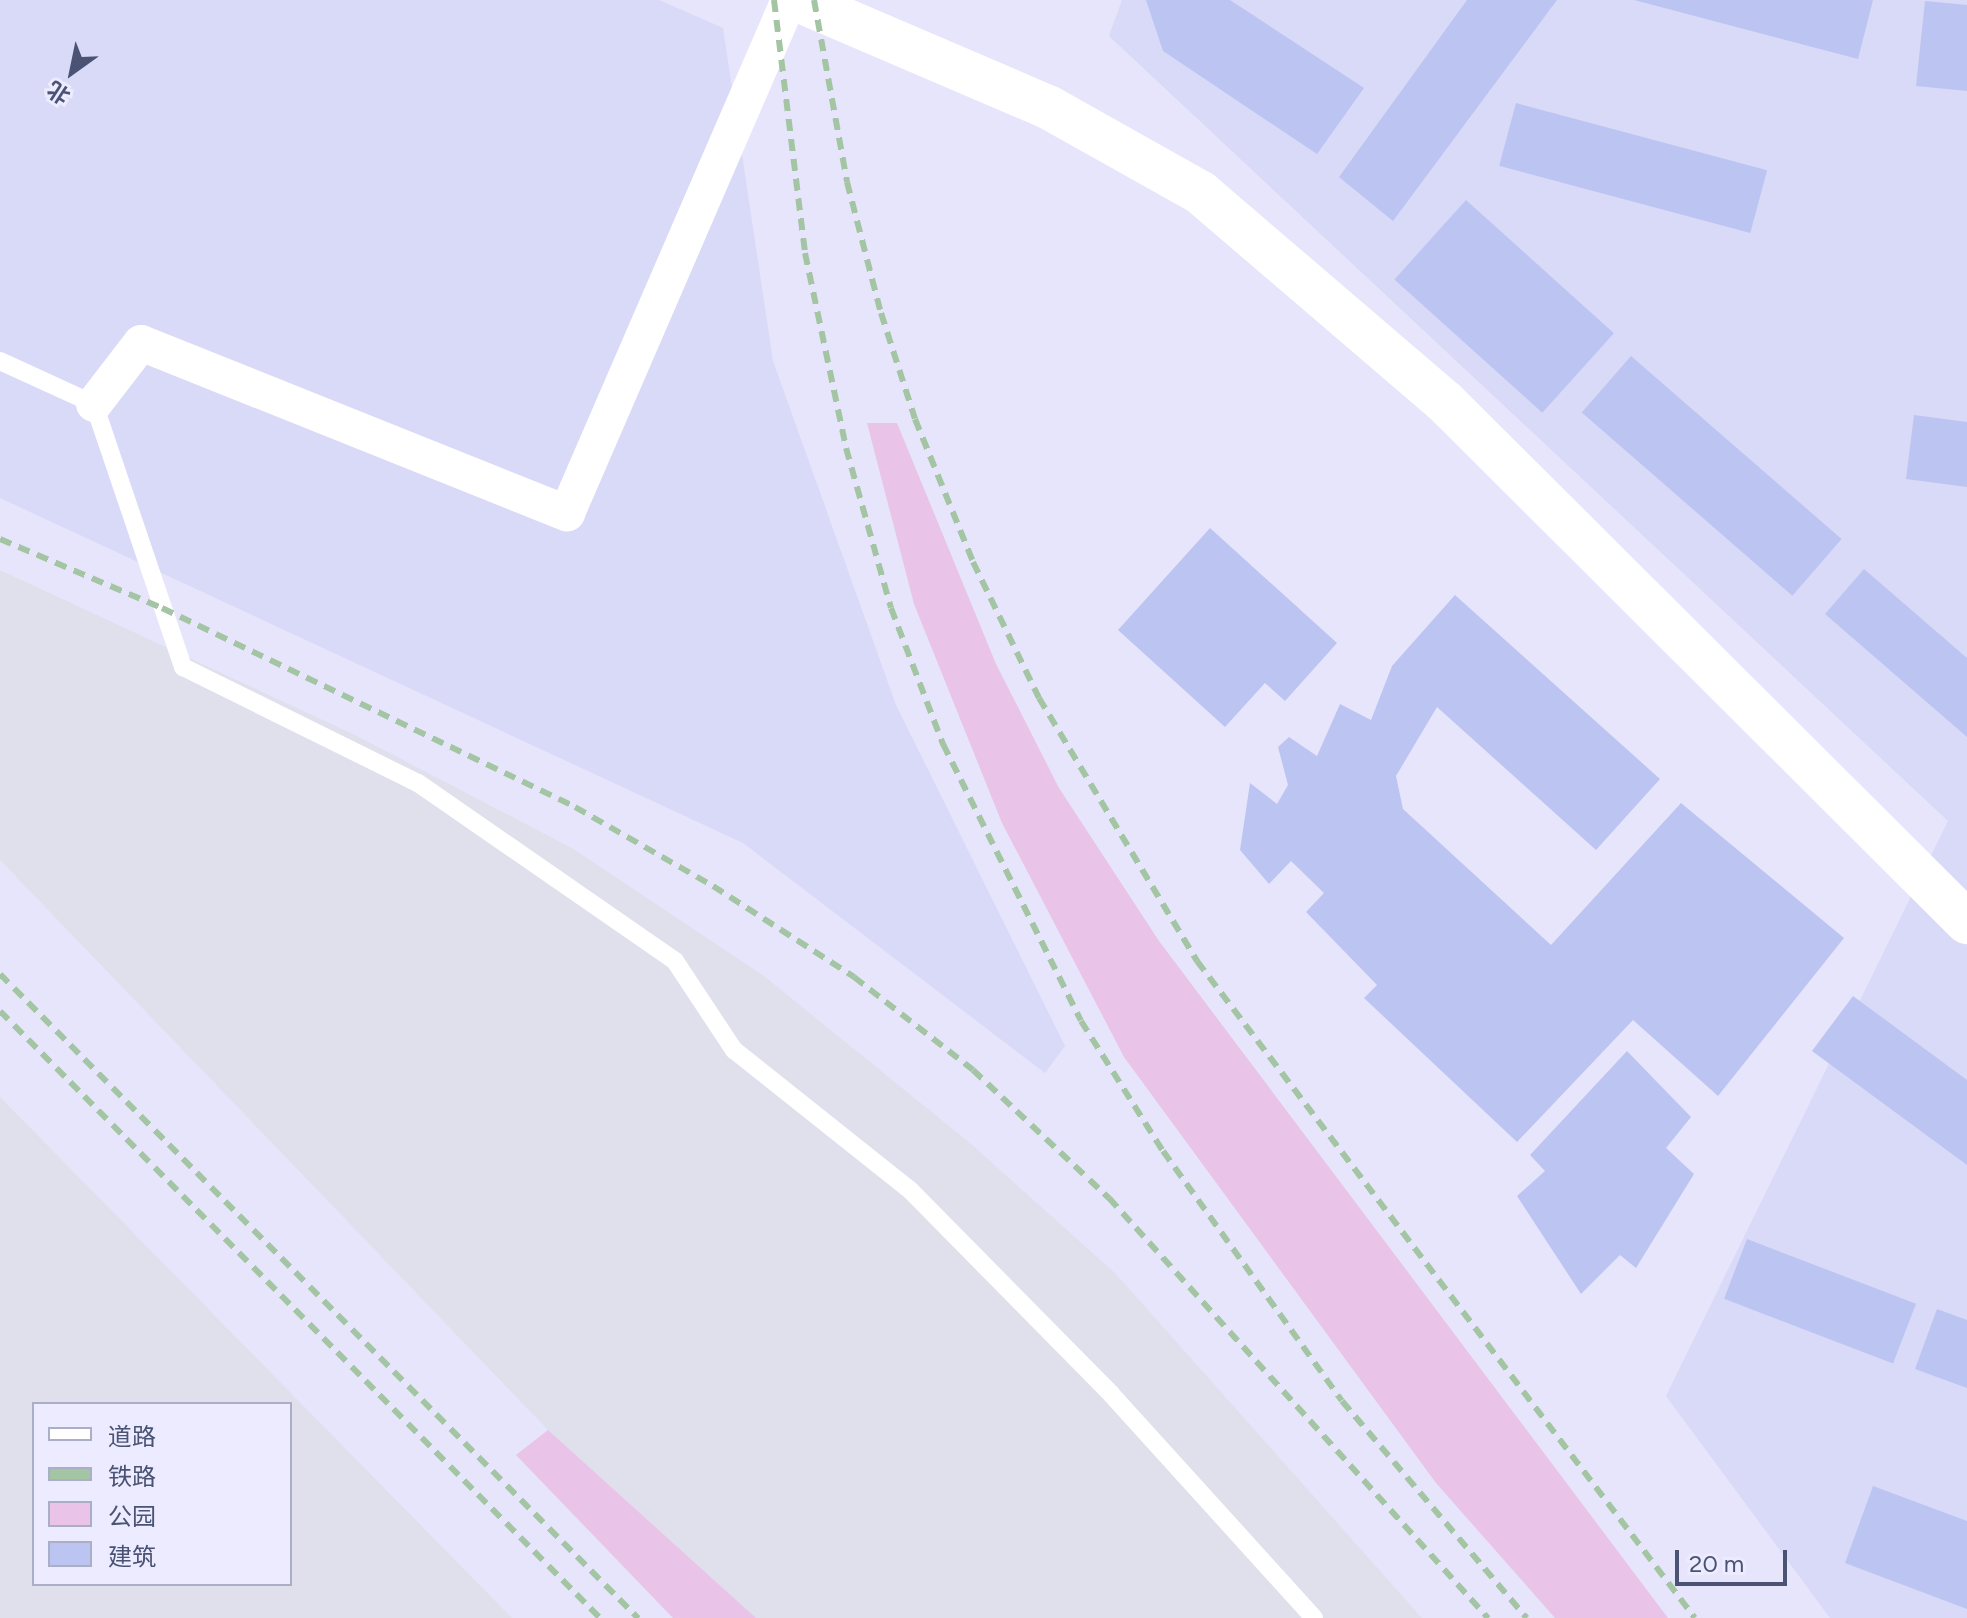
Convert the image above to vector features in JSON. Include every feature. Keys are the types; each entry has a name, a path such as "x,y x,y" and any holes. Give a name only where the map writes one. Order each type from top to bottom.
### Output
{"street":[{"path":"94,404 141,343 567,513 789,0"},
{"path":"798,0 1048,107 1201,193 1445,402 1967,922"}],"lane":[{"path":"0,361 94,404 183,667 418,783 675,961 734,1050 911,1191 1111,1394 1314,1618"}],"shaded area":[{"path":"0,0 659,0 723,28 773,361 896,705 1065,1046 1045,1073 743,843 0,498"},
{"path":"1122,0 1967,0 1967,1618 1830,1618 1666,1396 1948,821 1109,36"},
{"path":"0,570 355,735 572,848 764,976 970,1143 1116,1274 1422,1618 756,1618 548,1430 0,860"},
{"path":"0,1097 512,1618 0,1618"}],"green space":[{"path":"867,423 897,423 996,664 1059,788 1159,941 1668,1618 1555,1618 1436,1483 1124,1057 1002,823 914,604"},
{"path":"548,1430 756,1618 673,1618 516,1455"}],"building":[{"path":"1146,0 1230,0 1364,88 1317,154 1163,51"},
{"path":"1467,0 1557,0 1393,221 1339,177"},
{"path":"1634,0 1873,0 1858,59"},
{"path":"1925,1 1967,5 1967,91 1916,86"},
{"path":"1516,103 1767,170 1750,233 1499,166"},
{"path":"1466,200 1614,333 1542,413 1394,280"},
{"path":"1631,356 1842,539 1792,596 1582,413"},
{"path":"1914,415 1967,422 1967,487 1906,479"},
{"path":"1210,528 1337,643 1285,701 1265,683 1225,727 1118,630"},
{"path":"1864,569 1967,658 1967,737 1825,614"},
{"path":"1455,595 1660,779 1596,850 1437,707 1396,776 1403,809 1551,945 1681,803 1844,938 1718,1096 1633,1020 1517,1142 1364,998 1377,985 1306,912 1324,893 1291,861 1269,884 1240,850 1250,783 1277,804 1288,785 1278,747 1289,737 1317,756 1340,704 1371,720 1392,666"},
{"path":"1853,996 1967,1080 1967,1165 1812,1051"},
{"path":"1627,1051 1691,1117 1666,1148 1694,1174 1636,1268 1620,1255 1581,1294 1517,1196 1545,1171 1530,1155"},
{"path":"1747,1239 1916,1304 1893,1364 1724,1299"},
{"path":"1937,1309 1967,1320 1967,1388 1915,1369"},
{"path":"1873,1486 1967,1521 1967,1609 1845,1563"}],"railway":[{"path":"774,0 805,253 846,448 891,608 943,744 1081,1021 1163,1151 1342,1401 1527,1618"},
{"path":"814,0 847,182 881,313 915,419 973,562 1039,698 1197,961 1695,1618"},
{"path":"0,539 162,608 575,807 713,886 854,977 973,1070 1109,1198 1488,1618"},
{"path":"0,974 638,1618"},
{"path":"0,1011 600,1618"}]}
